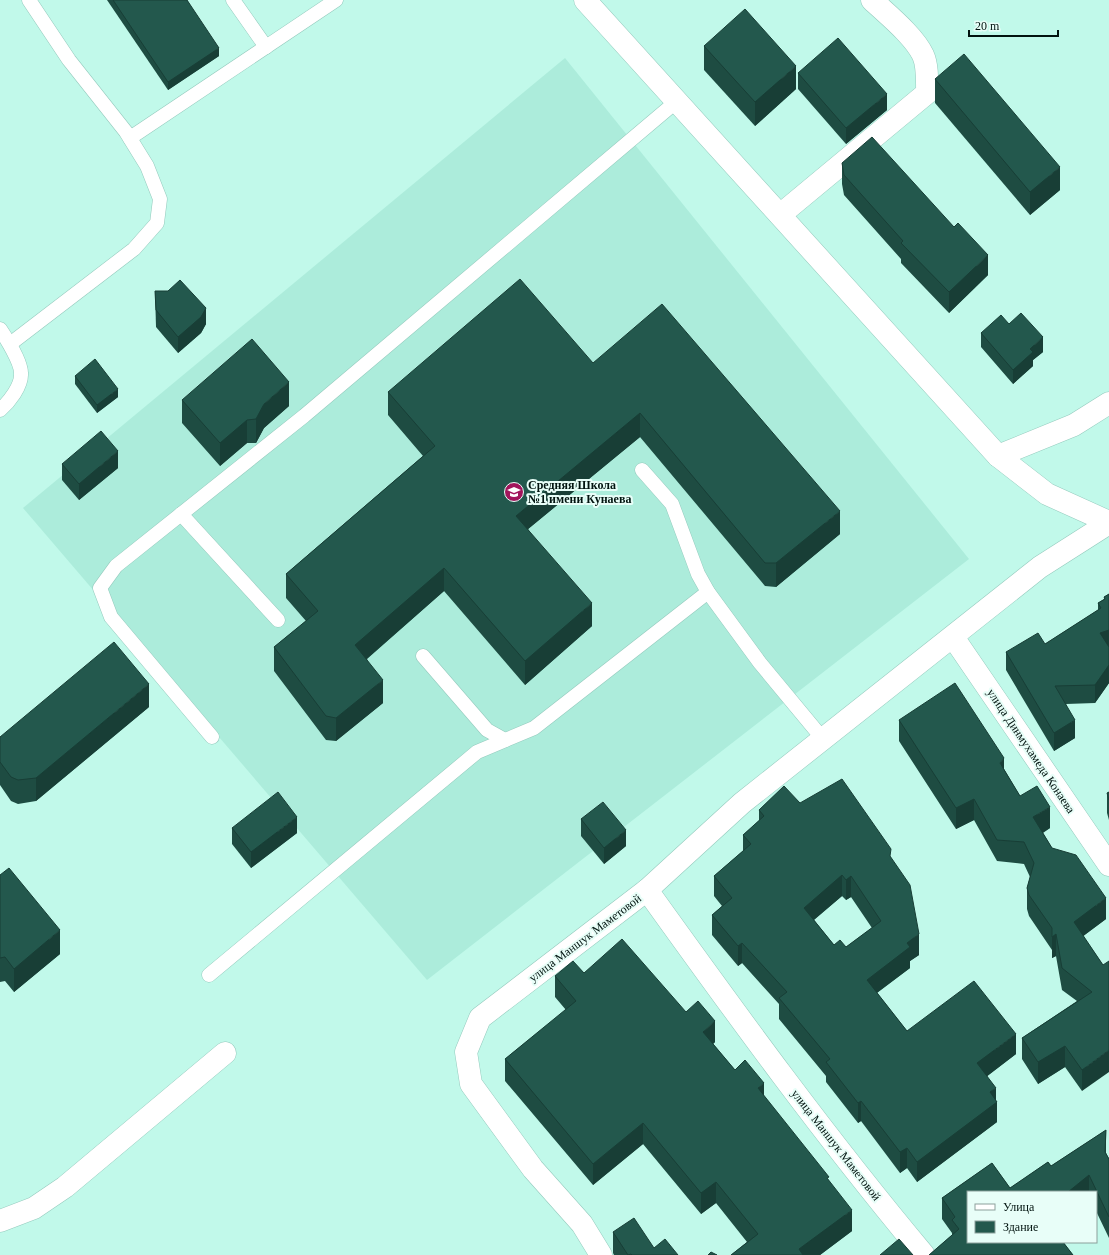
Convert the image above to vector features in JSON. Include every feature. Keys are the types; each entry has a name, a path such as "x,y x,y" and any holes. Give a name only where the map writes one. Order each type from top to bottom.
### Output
{"street":[{"path":"780,215 927,93 927,76 923,56 903,29 872,0"},
{"path":"591,2 677,101 998,456 1047,494 1109,522"},
{"path":"998,456 1074,425 1109,403"},
{"path":"647,890 742,803 1040,567 1109,522"},
{"name":"улица Динмухамеда Конаева","path":"953,637 1109,865"},
{"name":"улица Маншук Маметовой","path":"601,1255 582,1224 533,1169 471,1084 466,1052 480,1018 647,890 751,1036 879,1202 924,1255"},
{"path":"0,1220 34,1208 65,1187 225,1053"}],"lane":[{"path":"10,344 134,249 157,223 160,199 147,166 130,138 69,60 29,0"},
{"path":"233,0 266,47"},
{"path":"130,138 336,0"},
{"path":"212,737 111,617 100,588 116,566 304,416 677,101"},
{"path":"0,329 10,344 22,374 16,391 0,410"},
{"path":"642,470 672,504 698,574 708,592 760,663 823,739"},
{"path":"181,514 278,620"},
{"path":"209,975 477,752 534,728 708,592"},
{"path":"422,656 487,730 506,740"}],"shaded area":[{"path":"565,58 969,559 427,980 23,508"}],"building":[{"path":"113,0 187,0 219,48 168,82"},
{"path":"745,9 796,66 755,102 704,46"},
{"path":"838,38 887,94 846,128 798,73"},
{"path":"964,54 1060,167 1030,192 935,79"},
{"path":"872,137 954,227 958,223 988,255 949,292 901,243 903,241 844,175 842,163"},
{"name":"Средняя Школа №1 имени Кунаева","path":"520,279 593,363 662,304 840,511 776,563 765,563 640,413 516,516 592,603 525,661 444,568 355,645 383,680 336,718 326,716 274,647 318,611 286,574 435,446 388,392"},
{"path":"180,280 206,308 201,317 178,337 156,310 155,291 168,291"},
{"path":"1021,313 1043,337 1030,349 1033,352 1013,370 981,333 1001,315 1009,324"},
{"path":"252,339 289,382 264,404 256,419 247,420 220,443 182,400"},
{"path":"95,359 118,389 97,405 75,376"},
{"path":"101,431 118,451 79,484 62,464"},
{"path":"1109,594 1109,630 1100,633 1109,647 1109,665 1095,685 1055,686 1075,720 1054,733 1006,652 1038,633 1045,644 1101,608 1098,603 1105,599 1104,597"},
{"path":"114,642 149,684 36,778 18,780 11,777 0,762 0,737"},
{"path":"955,683 1004,758 1000,763 1020,796 1037,786 1050,807 1033,817 1052,848 1076,855 1106,898 1074,922 1103,965 1109,961 1109,1050 1082,1070 1065,1046 1038,1062 1022,1038 1092,992 1062,968 1056,934 1052,937 1052,928 1029,895 1027,888 1034,863 1024,842 997,840 974,799 956,808 899,720"},
{"path":"842,779 891,849 890,856 910,885 919,934 907,943 910,947 867,980 907,1031 974,981 1016,1034 977,1063 996,1088 990,1092 997,1102 917,1162 907,1148 900,1152 861,1101 858,1103 826,1062 830,1059 779,998 787,992 742,943 738,946 712,915 732,898 714,876 751,844 743,835 764,816 759,810 784,786 800,803","holes":["842,875 846,880 851,876 881,921 846,947 840,940 834,945 804,908"]},
{"path":"278,792 297,817 251,852 232,828"},
{"path":"603,802 626,830 604,848 581,819"},
{"path":"9,868 60,930 14,969 5,957 0,958 0,875"},
{"path":"622,939 686,1012 698,1001 715,1021 703,1032 735,1070 745,1060 764,1083 758,1088 829,1177 827,1178 852,1210 799,1249 803,1255 731,1255 758,1234 716,1182 701,1193 643,1123 593,1164 505,1059 576,1001 555,976 573,961 584,973"},
{"path":"1106,1130 1105,1152 1109,1159 1109,1217 1089,1175 1069,1191 967,1191 967,1243 1064,1243 1073,1255 929,1255 959,1229 952,1220 955,1217 942,1198 992,1163 1010,1188 1048,1162 1051,1166"},
{"path":"634,1218 654,1248 665,1239 678,1255 628,1255 613,1232"},
{"path":"899,1239 913,1255 880,1255"},
{"path":"711,1252 717,1255 708,1255"}],"place":[{"name":"Средняя Школа №1 имени Кунаева","path":"514,492"}]}
